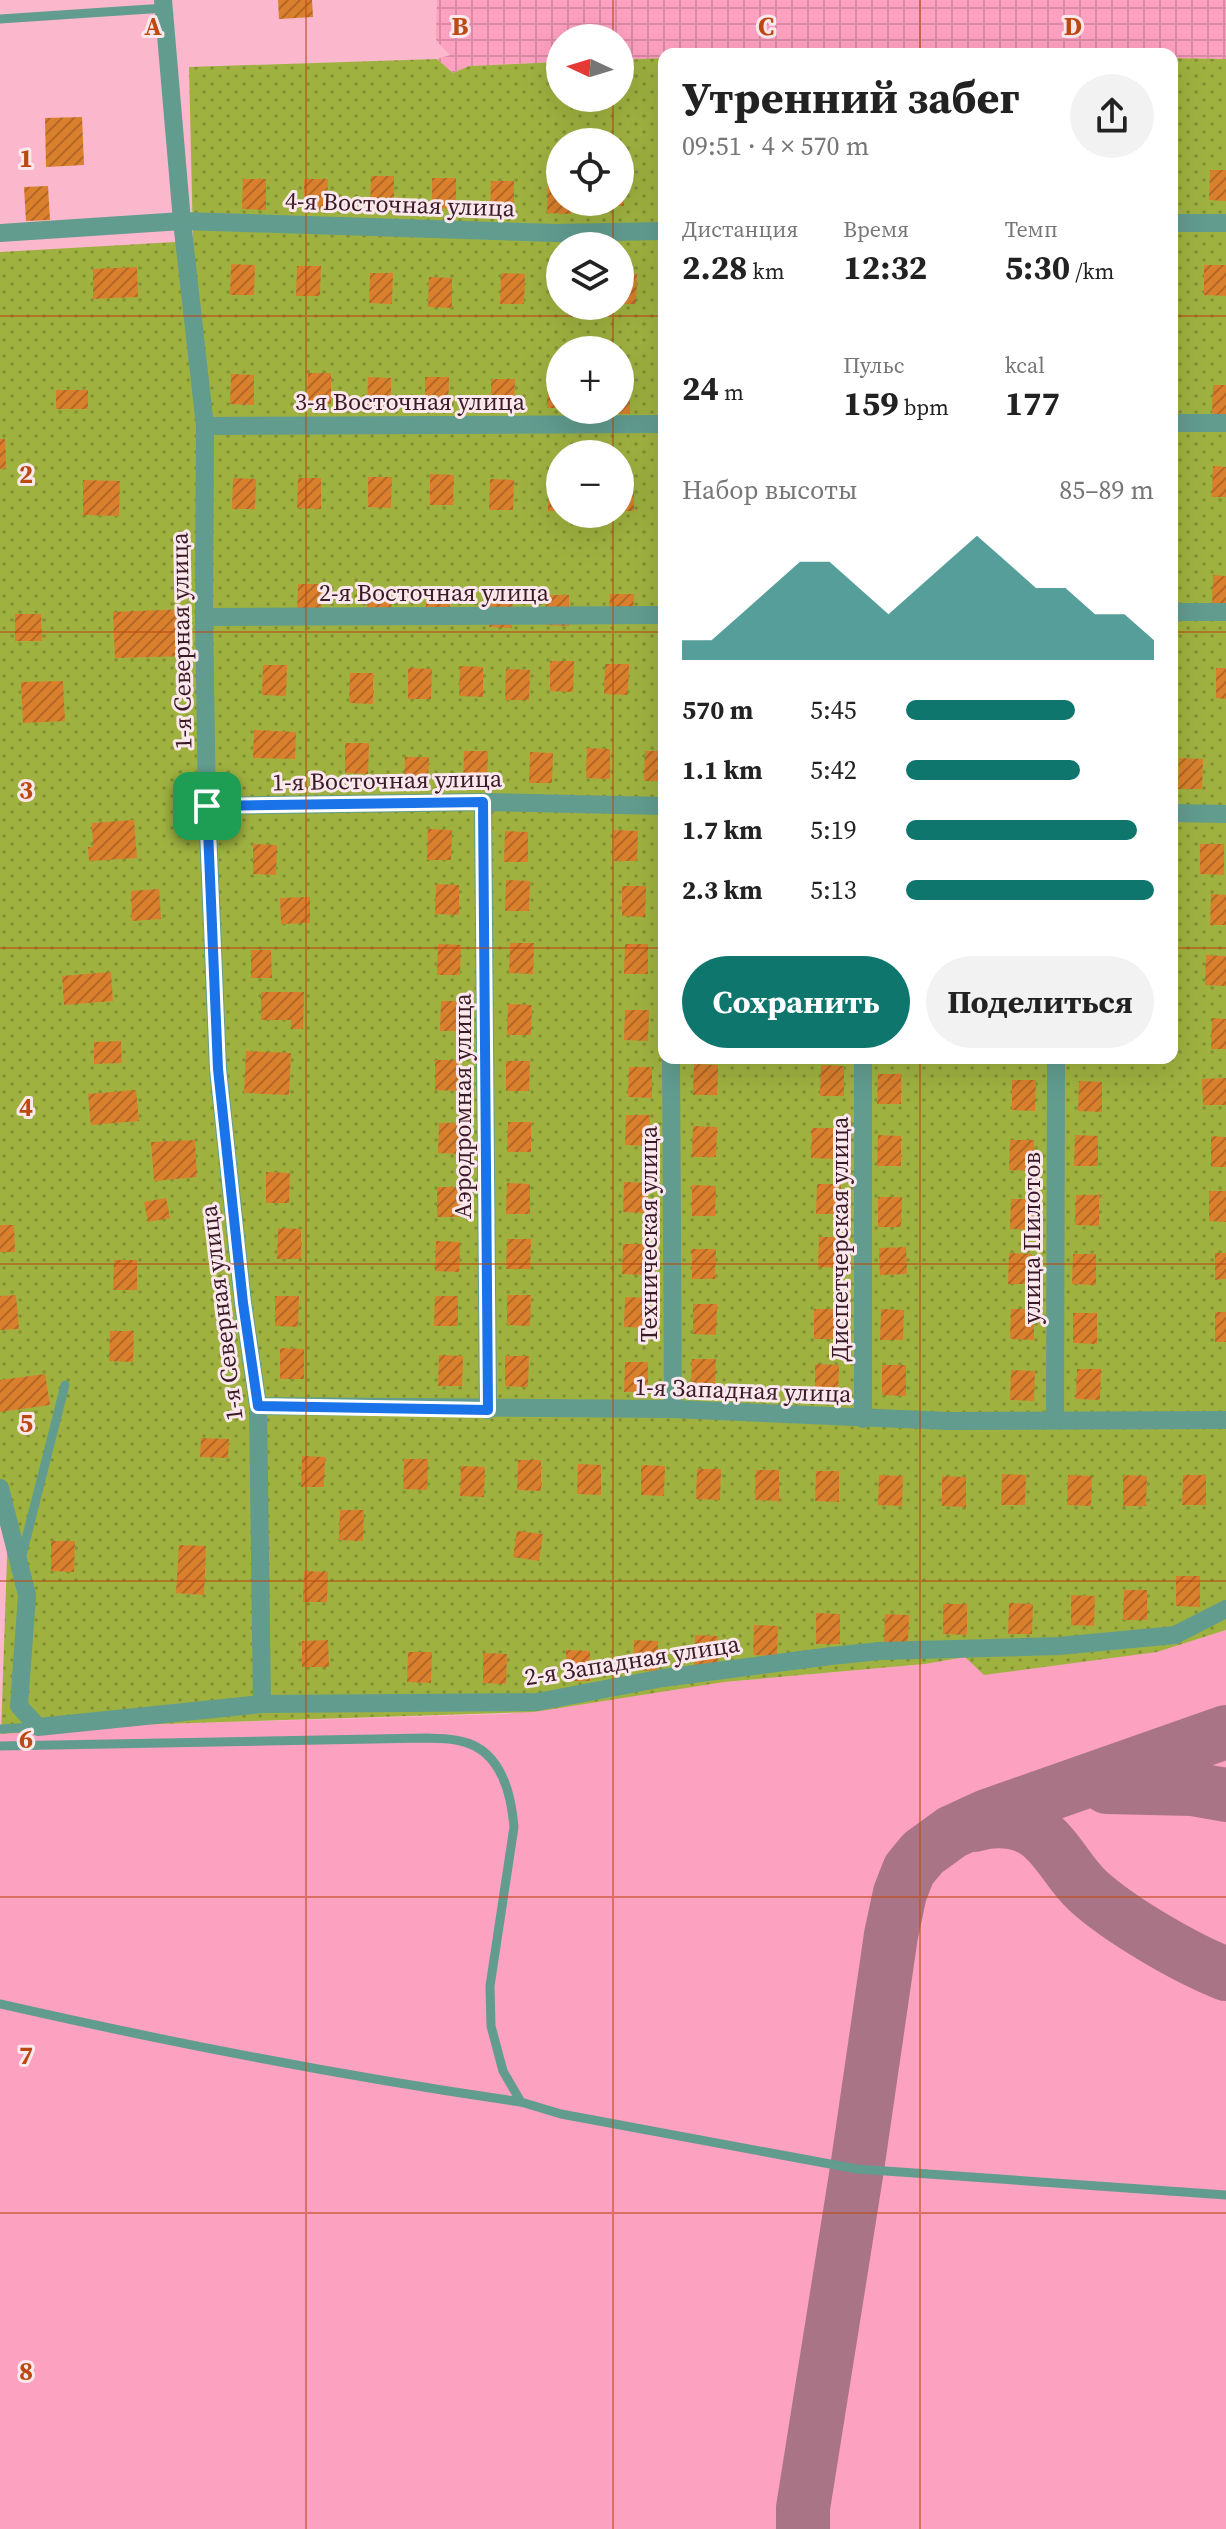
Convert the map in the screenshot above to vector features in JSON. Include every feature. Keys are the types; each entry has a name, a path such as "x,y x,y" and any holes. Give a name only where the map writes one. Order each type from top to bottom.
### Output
{"street":[{"name":"1-я Северная улица","path":"164,4 182,221 205,426 207,806 218,1069 243,1303 258,1406 262,1704"},
{"name":"4-я Восточная улица","path":"0,233 182,221 556,233 658,231"},
{"path":"1178,223 1226,223"},
{"path":"1178,423 1226,423"},
{"name":"3-я Восточная улица","path":"205,426 658,424"},
{"path":"1178,612 1226,612"},
{"name":"2-я Восточная улица","path":"204,617 658,615"},
{"name":"1-я Восточная улица","path":"207,806 483,802 658,806"},
{"name":"Аэродромная улица","path":"483,802 488,1410"},
{"path":"1178,813 1226,814"},
{"name":"Техническая улица","path":"671,1064 673,1409"},
{"name":"Диспетчерская улица","path":"863,1064 863,1419"},
{"name":"улица Пилотов","path":"1055,1419 1056,1064"},
{"name":"1-я Западная улица","path":"258,1406 673,1409 948,1421 1226,1420"},
{"path":"0,1488 27,1595 19,1706 38,1727"},
{"name":"2-я Западная улица","path":"38,1727 262,1704 537,1702 663,1678 831,1656 880,1651 1059,1646 1175,1635 1226,1609"}],"lane":[{"path":"0,19 164,4"},
{"path":"20,1562 65,1385"},
{"path":"0,1729 38,1727"},
{"path":"0,1746 427,1738 460,1741 483,1750 501,1772 512,1802 514,1827 490,1986 491,2026 503,2071 521,2102"},
{"path":"0,2004 141,2035 455,2093 521,2102 561,2114 857,2169 1226,2195"}],"shaded area":[{"path":"437,0 1226,0 1226,59 1178,58 1178,48 658,48 658,58 634,59 634,24 546,24 546,63 469,66 453,73 437,59 450,55 436,40"},
{"path":"1226,1630 1226,2529 0,2529 0,1714 1,1733 130,1725 507,1714 724,1682 925,1664 965,1657 1157,1652"}],"green space":[{"path":"658,58 658,1064 1178,1064 1178,58 1226,59 1226,1630 1157,1652 984,1675 965,1657 925,1664 724,1682 534,1712 130,1725 1,1734 8,1528 0,1493 0,252 193,241 189,67 437,59 453,73 469,66 546,63 546,112 634,112 634,59"}],"building":[{"path":"278,0 312,0 313,17 279,19"},
{"path":"82,117 84,165 46,167 45,118"},
{"path":"1210,170 1226,170 1226,201 1209,200"},
{"path":"371,176 394,176 394,207 370,206"},
{"path":"432,178 456,178 456,209 432,208"},
{"path":"243,179 266,179 266,210 242,209"},
{"path":"304,179 328,179 327,210 304,209"},
{"path":"491,181 514,181 514,212 490,211"},
{"path":"48,186 50,220 26,221 24,187"},
{"path":"231,264 255,265 254,295 230,295"},
{"path":"1204,265 1226,265 1226,296 1204,295"},
{"path":"297,266 321,266 320,296 296,296"},
{"path":"137,267 138,297 93,299 93,269"},
{"path":"370,273 393,273 392,304 369,303"},
{"path":"501,273 525,274 524,304 500,304"},
{"path":"634,274 637,274 634,304"},
{"path":"429,277 452,278 452,308 428,307"},
{"path":"308,373 331,373 331,404 307,403"},
{"path":"231,374 254,375 254,405 230,404"},
{"path":"368,377 391,378 391,408 367,407"},
{"path":"425,377 449,377 448,408 425,407"},
{"path":"491,379 515,379 514,410 491,409"},
{"path":"1213,385 1226,385 1226,416 1212,415"},
{"path":"56,390 88,390 88,409 56,409"},
{"path":"0,439 5,439 6,468 0,469"},
{"path":"1213,466 1226,467 1226,497 1212,497"},
{"path":"430,474 454,475 453,505 430,505"},
{"path":"368,477 392,477 391,508 368,507"},
{"path":"233,478 256,479 255,509 232,509"},
{"path":"298,478 321,478 321,509 297,508"},
{"path":"490,479 514,480 513,510 489,510"},
{"path":"83,480 120,481 119,516 83,515"},
{"path":"1213,575 1226,576 1226,606 1212,606"},
{"path":"298,584 322,584 321,614 297,614"},
{"path":"368,589 392,590 391,620 367,620"},
{"path":"426,592 450,593 449,623 426,623"},
{"path":"610,594 634,594 633,624 609,624"},
{"path":"546,595 569,595 569,626 545,625"},
{"path":"490,597 513,597 512,628 489,627"},
{"path":"188,609 190,656 115,658 113,612"},
{"path":"15,614 41,614 42,641 15,641"},
{"path":"550,661 574,661 573,692 550,691"},
{"path":"605,664 629,664 628,695 604,694"},
{"path":"263,665 287,665 286,696 262,695"},
{"path":"460,666 483,667 483,697 459,696"},
{"path":"408,668 432,669 431,699 408,699"},
{"path":"1216,668 1226,668 1226,699 1216,698"},
{"path":"506,669 530,670 529,700 505,700"},
{"path":"350,673 373,673 373,704 349,703"},
{"path":"63,681 65,721 23,723 21,682"},
{"path":"254,730 296,732 295,759 253,758"},
{"path":"345,743 369,743 368,774 345,773"},
{"path":"587,748 610,749 610,779 586,778"},
{"path":"464,751 488,751 487,782 463,781"},
{"path":"645,751 658,751 658,781 644,781"},
{"path":"530,752 553,753 552,783 529,783"},
{"path":"405,757 429,757 428,788 404,787"},
{"path":"1179,758 1203,759 1202,789 1178,789"},
{"path":"134,820 137,858 89,861 88,847 93,847 92,823"},
{"path":"428,829 452,830 451,860 427,860"},
{"path":"614,830 638,831 637,861 614,861"},
{"path":"505,831 528,832 528,862 504,862"},
{"path":"253,844 277,845 276,875 253,874"},
{"path":"1200,844 1224,844 1224,875 1200,874"},
{"path":"506,880 530,881 529,911 505,911"},
{"path":"436,884 459,885 459,915 435,914"},
{"path":"622,886 646,886 645,917 622,916"},
{"path":"159,889 161,919 132,921 131,891"},
{"path":"1211,894 1226,895 1226,925 1210,925"},
{"path":"310,897 310,923 281,924 280,898"},
{"path":"510,943 534,943 533,974 509,973"},
{"path":"438,944 461,945 460,975 437,975"},
{"path":"625,944 648,944 648,974 624,974"},
{"path":"251,950 271,950 272,978 251,978"},
{"path":"1206,955 1226,956 1226,986 1205,985"},
{"path":"111,972 113,1001 64,1005 62,976"},
{"path":"261,992 304,992 303,1029 291,1029 291,1020 261,1020"},
{"path":"441,1001 465,1001 464,1031 440,1031"},
{"path":"508,1004 532,1005 531,1035 507,1035"},
{"path":"625,1010 649,1010 648,1041 624,1040"},
{"path":"1212,1018 1226,1019 1226,1049 1211,1049"},
{"path":"121,1041 122,1063 94,1064 94,1042"},
{"path":"246,1051 291,1053 289,1095 244,1093"},
{"path":"435,1060 459,1060 458,1091 435,1090"},
{"path":"506,1061 530,1061 529,1091 506,1091"},
{"path":"694,1064 718,1065 717,1095 693,1095"},
{"path":"821,1065 844,1066 844,1096 820,1096"},
{"path":"629,1067 652,1067 652,1098 628,1097"},
{"path":"878,1074 901,1074 901,1104 877,1104"},
{"path":"1226,1078 1226,1105 1203,1105 1202,1079"},
{"path":"1012,1080 1036,1080 1035,1111 1012,1110"},
{"path":"1079,1081 1102,1082 1102,1112 1078,1111"},
{"path":"136,1090 139,1121 91,1125 88,1094"},
{"path":"626,1115 650,1115 649,1146 625,1145"},
{"path":"508,1122 531,1122 531,1152 507,1152"},
{"path":"439,1123 463,1123 462,1154 438,1153"},
{"path":"693,1126 717,1127 716,1157 692,1157"},
{"path":"812,1128 835,1128 835,1159 811,1158"},
{"path":"878,1135 901,1136 901,1166 877,1166"},
{"path":"1075,1135 1098,1136 1098,1166 1074,1166"},
{"path":"1211,1136 1226,1137 1226,1167 1211,1167"},
{"path":"195,1140 197,1177 154,1181 151,1142"},
{"path":"1010,1140 1034,1140 1033,1171 1009,1170"},
{"path":"266,1172 290,1173 289,1203 266,1203"},
{"path":"624,1182 648,1183 647,1213 623,1212"},
{"path":"507,1183 530,1184 530,1214 506,1214"},
{"path":"817,1184 841,1184 840,1214 816,1214"},
{"path":"692,1185 716,1186 715,1216 692,1216"},
{"path":"437,1187 461,1187 460,1217 437,1217"},
{"path":"1209,1191 1226,1191 1226,1222 1209,1221"},
{"path":"1076,1195 1099,1195 1099,1226 1075,1225"},
{"path":"878,1197 902,1197 901,1227 878,1227"},
{"path":"166,1198 170,1218 148,1222 144,1202"},
{"path":"1011,1199 1035,1199 1034,1230 1010,1229"},
{"path":"0,1225 14,1225 15,1252 0,1252"},
{"path":"278,1228 301,1229 301,1259 277,1259"},
{"path":"819,1237 843,1237 842,1268 818,1267"},
{"path":"507,1239 531,1239 530,1269 506,1269"},
{"path":"436,1241 460,1242 459,1272 435,1271"},
{"path":"623,1244 646,1244 646,1275 622,1274"},
{"path":"906,1247 907,1274 880,1275 879,1248"},
{"path":"692,1249 716,1249 715,1279 692,1279"},
{"path":"1009,1253 1032,1254 1032,1284 1008,1284"},
{"path":"1215,1253 1226,1253 1226,1279 1215,1280"},
{"path":"1073,1254 1096,1254 1096,1285 1072,1284"},
{"path":"114,1260 137,1260 137,1290 113,1290"},
{"path":"16,1295 19,1329 0,1330 0,1296"},
{"path":"507,1295 531,1295 530,1326 507,1325"},
{"path":"275,1296 299,1296 298,1327 275,1326"},
{"path":"435,1296 458,1296 458,1326 434,1326"},
{"path":"625,1297 649,1298 648,1328 624,1327"},
{"path":"693,1304 717,1304 716,1335 693,1334"},
{"path":"814,1309 838,1309 837,1339 814,1339"},
{"path":"881,1309 904,1310 903,1340 880,1340"},
{"path":"1011,1309 1034,1309 1034,1340 1010,1339"},
{"path":"1215,1312 1226,1312 1226,1342 1215,1342"},
{"path":"1073,1313 1097,1313 1097,1344 1073,1343"},
{"path":"110,1331 134,1331 133,1362 109,1361"},
{"path":"280,1348 304,1349 304,1379 280,1379"},
{"path":"439,1355 463,1356 462,1386 438,1386"},
{"path":"505,1356 529,1356 528,1387 505,1386"},
{"path":"692,1359 716,1359 715,1390 691,1389"},
{"path":"625,1362 648,1362 648,1392 624,1392"},
{"path":"815,1364 839,1365 838,1395 815,1394"},
{"path":"882,1365 906,1365 906,1396 882,1395"},
{"path":"1077,1369 1101,1369 1100,1400 1076,1399"},
{"path":"1011,1370 1035,1371 1034,1401 1010,1400"},
{"path":"45,1374 50,1405 0,1412 0,1380"},
{"path":"201,1438 229,1439 228,1458 200,1457"},
{"path":"302,1456 325,1457 324,1487 301,1487"},
{"path":"404,1459 428,1459 427,1490 403,1489"},
{"path":"518,1460 541,1460 541,1491 517,1490"},
{"path":"578,1464 601,1465 601,1495 577,1494"},
{"path":"641,1465 665,1466 664,1496 641,1495"},
{"path":"461,1466 485,1467 484,1497 460,1496"},
{"path":"697,1469 721,1469 720,1500 696,1499"},
{"path":"756,1470 779,1470 779,1501 755,1500"},
{"path":"816,1471 839,1471 839,1502 815,1501"},
{"path":"1002,1474 1026,1475 1025,1505 1001,1505"},
{"path":"879,1475 903,1476 902,1506 878,1505"},
{"path":"1068,1475 1092,1476 1091,1506 1067,1505"},
{"path":"1123,1475 1147,1476 1146,1506 1123,1506"},
{"path":"1183,1475 1206,1475 1206,1505 1182,1505"},
{"path":"942,1476 966,1477 966,1507 942,1506"},
{"path":"340,1510 364,1510 363,1541 339,1540"},
{"path":"517,1531 543,1534 539,1561 513,1557"},
{"path":"51,1541 75,1541 74,1572 51,1571"},
{"path":"179,1545 206,1546 204,1595 176,1593"},
{"path":"304,1571 328,1572 327,1602 303,1602"},
{"path":"1176,1576 1200,1576 1200,1607 1176,1606"},
{"path":"1124,1590 1147,1590 1147,1620 1123,1620"},
{"path":"1071,1595 1095,1596 1094,1626 1071,1625"},
{"path":"1009,1603 1033,1604 1032,1634 1008,1634"},
{"path":"943,1604 967,1604 967,1635 943,1634"},
{"path":"816,1613 840,1614 840,1644 816,1644"},
{"path":"885,1614 909,1615 908,1645 884,1644"},
{"path":"754,1625 778,1626 777,1656 753,1655"},
{"path":"695,1635 718,1636 718,1666 694,1666"},
{"path":"328,1640 329,1667 302,1667 302,1641"},
{"path":"634,1640 658,1641 657,1671 633,1670"},
{"path":"566,1650 590,1651 590,1681 566,1681"},
{"path":"408,1652 432,1652 431,1683 407,1682"},
{"path":"483,1653 507,1654 506,1684 483,1683"}],"taxiway":[{"path":"803,2529 803,2508 891,1935 900,1893 909,1870 923,1853 952,1832 987,1816 1226,1732"},
{"path":"1107,1787 1192,1789 1226,1795"},
{"path":"975,1825 1005,1822 1035,1831 1050,1844 1081,1884 1117,1914 1226,1974"}],"route":[{"path":"483,802 488,1410 258,1406 243,1303 218,1069 207,806 483,802"}]}
